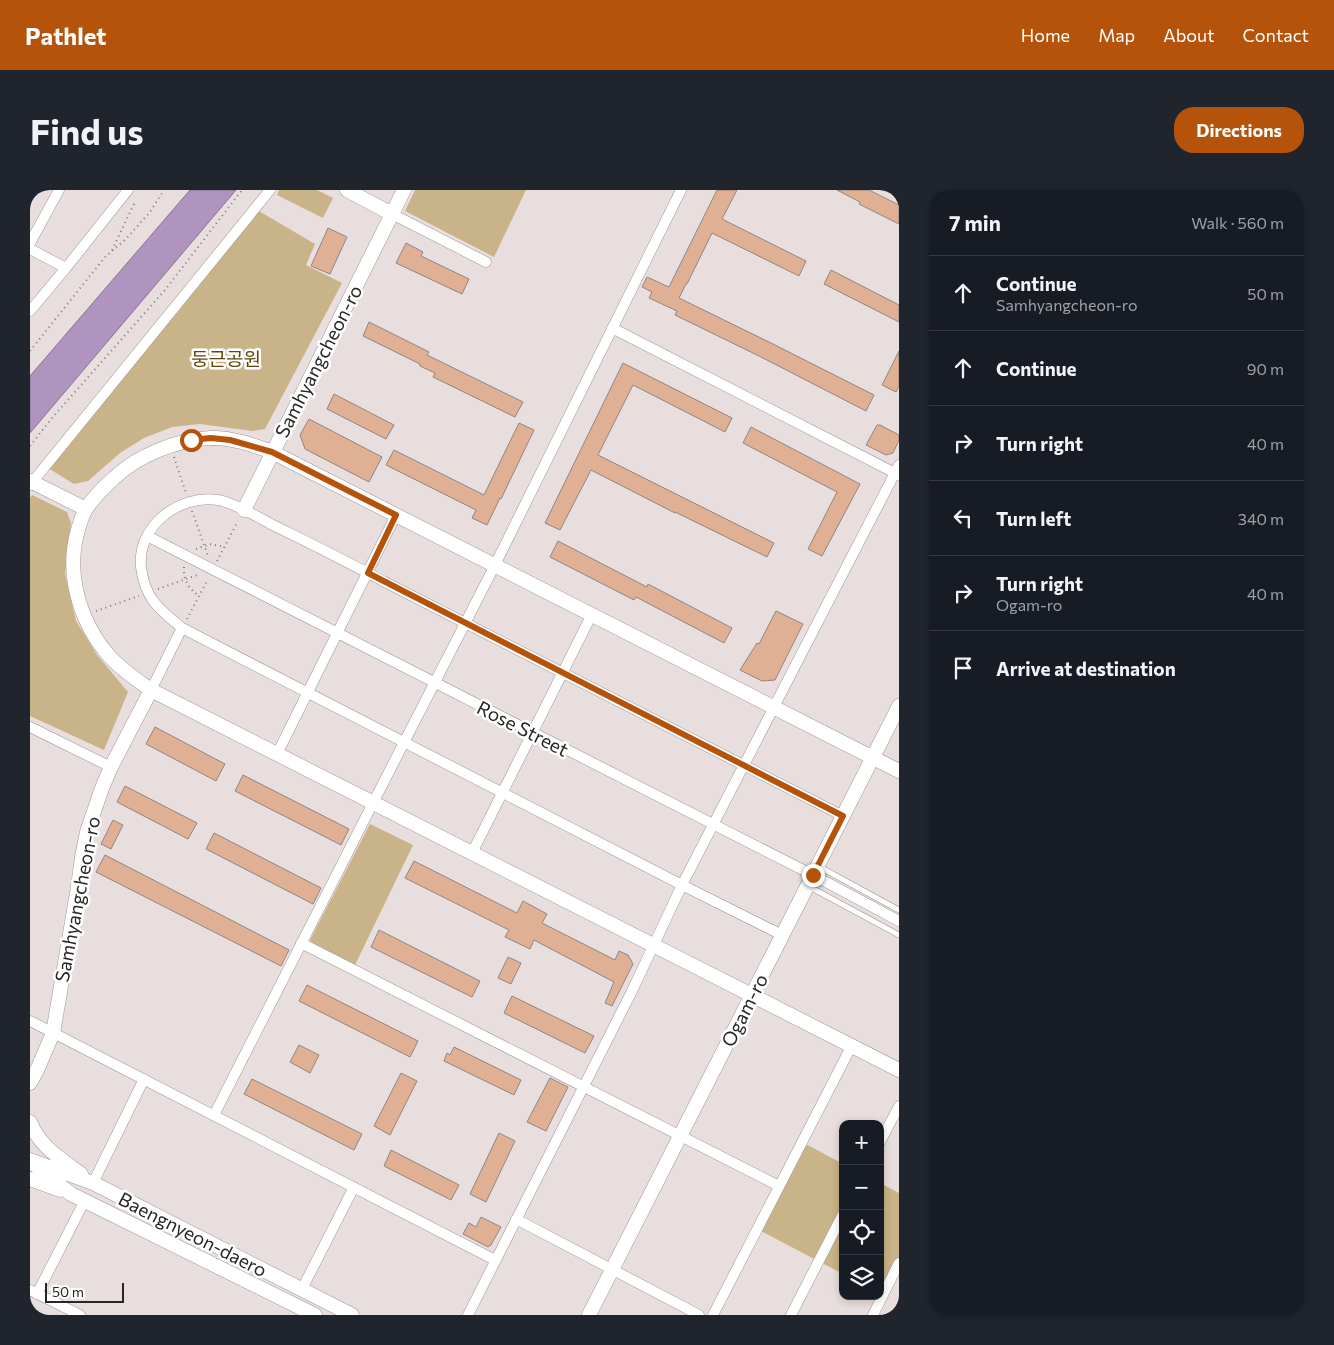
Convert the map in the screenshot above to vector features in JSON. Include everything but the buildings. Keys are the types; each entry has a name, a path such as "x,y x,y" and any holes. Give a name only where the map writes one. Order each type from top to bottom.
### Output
{"street":[{"path":"30,243 59,190"},
{"path":"86,509 31,483 270,190"},
{"path":"347,190 486,262"},
{"name":"Samhyangcheon-ro","path":"30,1083 53,1032 87,832 111,768 151,690 111,658 98,641 84,616 79,603 75,582 74,559 74,541 80,521 86,509 124,468 170,445 211,438 230,440 272,452 404,190"},
{"path":"214,1115 372,802 466,623 681,190"},
{"path":"30,311 131,193"},
{"path":"30,249 66,268"},
{"path":"468,1315 682,885 898,471 612,328"},
{"path":"244,510 272,452 899,771"},
{"path":"782,935 182,628 155,605 145,584 141,562 147,536 157,522 178,506 207,499 221,500 563,672 843,816"},
{"path":"278,754 396,515"},
{"name":"Rose Street","path":"147,536 813,875 899,921"},
{"path":"472,853 592,614"},
{"path":"182,628 151,690 899,1070"},
{"name":"Ogam-ro","path":"589,1315 899,706"},
{"path":"30,727 111,768"},
{"path":"301,943 779,1186"},
{"path":"30,1021 495,1260"},
{"path":"713,1315 851,1046"},
{"path":"30,1122 42,1142 52,1152 93,1183 144,1080"},
{"path":"884,1134 899,1106"},
{"name":"Baengnyeon-daero","path":"30,1160 93,1183 352,1315"},
{"name":"Baengnyeon-daero","path":"30,1160 71,1194 84,1202 293,1310 315,1315"},
{"path":"30,1179 71,1194"},
{"path":"302,1289 354,1187"},
{"path":"80,1315 34,1292 84,1202"},
{"path":"516,1219 699,1315"},
{"path":"790,1315 839,1222"},
{"path":"873,1315 899,1264"}],"lane":[{"path":"813,875 899,910"},
{"path":"813,875 899,935"}],"path":[{"path":"30,351 105,257 126,239 150,212 164,190"},
{"path":"30,446 52,418 165,290 242,190"},
{"path":"111,252 134,204 131,193"}],"green space":[{"path":"279,190 317,190 333,198 323,218 277,195"},
{"path":"415,190 526,190 494,257 405,211"},
{"name":"둥근공원","path":"259,211 315,244 306,265 342,283 265,429 253,431 200,424 172,427 144,438 120,453 88,481 74,484 48,468"},
{"path":"32,495 67,512 71,523 65,574 76,621 97,655 128,692 104,750 30,716 30,498"},
{"path":"370,824 413,845 355,965 314,946 310,940"},
{"path":"802,1142 839,1162 839,1272 757,1229"},
{"path":"884,1185 899,1193 899,1263 884,1287"}],"shaded area":[{"path":"190,190 236,190 30,433 30,376"}],"route":[{"path":"191,440 211,438 230,440 272,452 396,515 368,573 843,816 813,875"}]}
